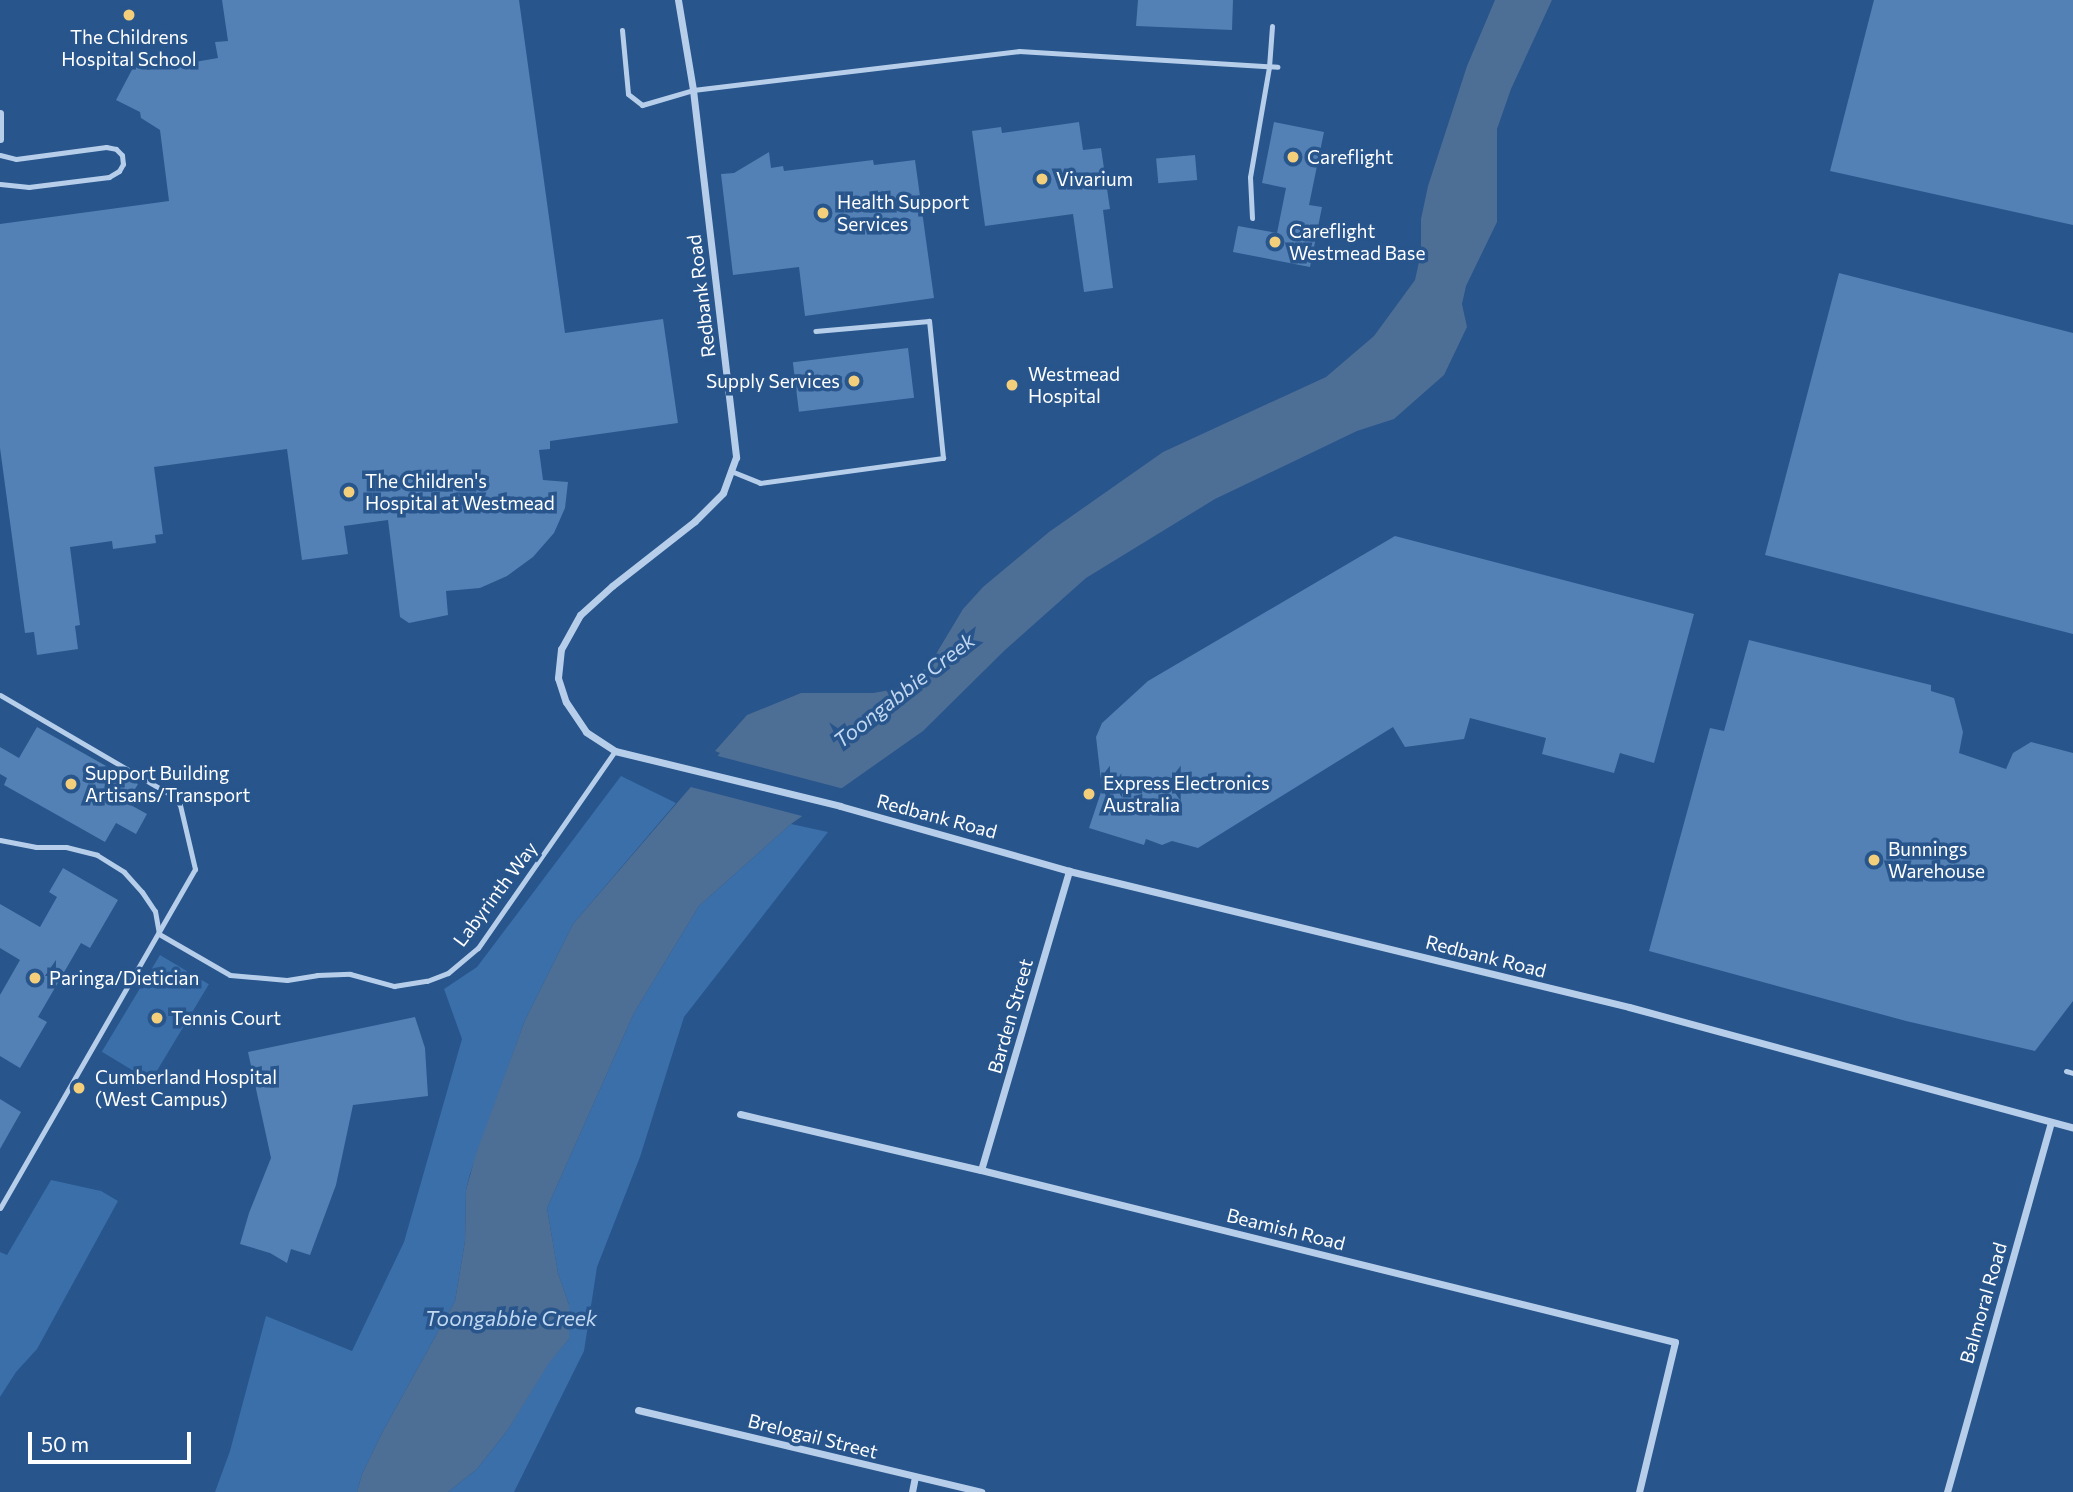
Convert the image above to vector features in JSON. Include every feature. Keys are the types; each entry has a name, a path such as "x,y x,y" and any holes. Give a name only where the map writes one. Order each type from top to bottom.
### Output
{"street":[{"name":"Redbank Road","path":"678,0 693,90 736,457 723,493 695,521 612,586 580,615 561,649 558,678 566,702 586,732 615,751 840,806 1069,870 1629,1007 2073,1128"},
{"path":"0,113 0,139"},
{"name":"Barden Street","path":"981,1170 1069,870"},
{"name":"Beamish Road","path":"740,1114 981,1170 1675,1342 1639,1492"},
{"name":"Balmoral Road","path":"1947,1492 2051,1122"},
{"name":"Brelogail Street","path":"638,1410 981,1492"},
{"path":"912,1492 915,1477"}],"lane":[{"path":"1252,218 1250,177 1269,66 1272,26"},
{"path":"622,30 625,84 634,101 642,105 693,90 1019,51 1278,67"},
{"path":"0,155 16,159 106,146 116,149 122,155 123,164 119,171 109,177 29,187 0,184"},
{"path":"731,471 760,483 943,458 929,321 815,331"},
{"path":"0,695 171,795 180,805 195,869 0,1208"},
{"name":"Labyrinth Way","path":"159,934 230,975 287,980 317,975 350,974 394,986 437,977 464,962 478,948 615,751"},
{"path":"0,840 36,847 66,847 97,855 124,872 142,892 155,911 159,934"}],"shaded area":[{"path":"621,776 676,803 573,924 525,1020 466,1190 465,1241 455,1301 383,1431 362,1474 357,1492 215,1492 230,1451 266,1316 352,1351 404,1242 462,1039 444,989 477,967"},
{"path":"791,824 828,832 684,1017 640,1157 597,1267 584,1351 514,1492 448,1492 477,1469 507,1431 549,1362 569,1339 569,1305 558,1273 547,1208 634,1013 699,906"},
{"name":"Tennis Court","path":"160,955 209,984 151,1081 102,1052"},
{"path":"51,1180 101,1191 118,1201 37,1349 16,1372 0,1397 0,1252 7,1255"}],"water":[{"name":"Toongabbie Creek","path":"1495,0 1552,0 1511,89 1497,129 1497,222 1466,286 1462,304 1467,327 1444,375 1394,419 1357,431 1215,499 1086,578 1005,650 923,731 791,824 699,906 634,1013 547,1208 558,1273 569,1305 569,1339 549,1363 507,1431 477,1469 448,1492 357,1492 362,1474 383,1431 455,1301 465,1241 466,1190 476,1154 525,1020 573,924 720,753 715,751 747,715 801,693 873,693 896,689 913,680 930,664 963,609 983,587 1049,532 1163,452 1326,377 1374,336 1415,280 1421,253 1421,219 1428,186 1467,66"}],"pier":[{"path":"714,755 844,790 806,817 687,786"}],"building":[{"path":"222,0 519,0 565,333 663,319 678,423 550,441 550,449 539,450 543,480 568,482 565,508 554,533 533,557 507,576 480,588 446,591 448,615 409,623 400,617 388,520 344,526 348,554 302,560 287,449 154,467 163,534 155,535 156,543 113,549 112,541 70,547 80,625 75,626 78,649 37,655 34,632 25,633 0,448 0,224 169,201 160,130 141,118 140,112 116,100 135,64 148,70 218,58 215,42 228,41"},
{"path":"1138,0 1233,0 1232,30 1136,26"},
{"path":"1874,0 2073,0 2073,225 1830,171"},
{"name":"Vivarium","path":"1079,122 1083,150 1101,148 1110,209 1103,210 1113,288 1084,292 1073,214 985,226 972,131 1001,127 1002,133"},
{"path":"1274,122 1324,132 1309,205 1322,207 1310,267 1233,252 1238,226 1277,233 1286,188 1262,183"},
{"name":"Health Support Services","path":"769,152 771,168 783,166 784,171 873,160 874,165 915,160 934,298 805,316 799,267 733,275 721,174 734,173"},
{"path":"1195,155 1197,180 1158,183 1156,158"},
{"path":"1839,273 2073,333 2073,634 1765,555"},
{"name":"Supply Services","path":"908,348 914,398 799,412 793,362"},
{"path":"1395,536 1694,614 1654,763 1620,753 1614,773 1542,754 1546,738 1470,718 1464,739 1405,747 1393,727 1198,848 1172,841 1162,845 1146,839 1144,845 1089,828 1102,789 1096,737 1102,723 1148,681"},
{"name":"Bunnings Warehouse","path":"1749,640 1931,685 1931,691 1954,698 1963,732 1959,753 2006,769 2013,753 2031,742 2073,753 2073,1001 2035,1051 1906,1021 1649,951 1710,728 1724,731"},
{"name":"Support Building Artisans/Transport","path":"37,727 138,784 127,803 147,814 136,834 116,823 105,842 4,785 7,778 0,774 0,747 19,758"},
{"name":"Paringa/Dietician","path":"63,868 118,900 90,948 81,943 38,1017 47,1022 20,1068 0,1056 0,995 20,960 0,948 0,904 40,927 57,897 49,892"},
{"path":"415,1017 425,1048 428,1096 353,1105 336,1185 310,1255 291,1249 287,1263 270,1253 240,1244 271,1158 248,1052"},
{"path":"0,1099 21,1112 0,1149"}],"place":[{"name":"The Childrens Hospital School","path":"129,15"},
{"name":"Careflight","path":"1293,157"},
{"name":"Vivarium","path":"1042,179"},
{"name":"Health Support Services","path":"823,213"},
{"name":"Careflight Westmead Base","path":"1275,242"},
{"name":"Supply Services","path":"854,381"},
{"name":"Westmead Hospital","path":"1012,385"},
{"name":"The Children's Hospital at Westmead","path":"349,492"},
{"name":"Support Building Artisans/Transport","path":"71,784"},
{"name":"Express Electronics Australia","path":"1089,794"},
{"name":"Bunnings Warehouse","path":"1874,860"},
{"name":"Paringa/Dietician","path":"35,978"},
{"name":"Tennis Court","path":"157,1018"},
{"name":"Cumberland Hospital (West Campus)","path":"79,1088"}]}
